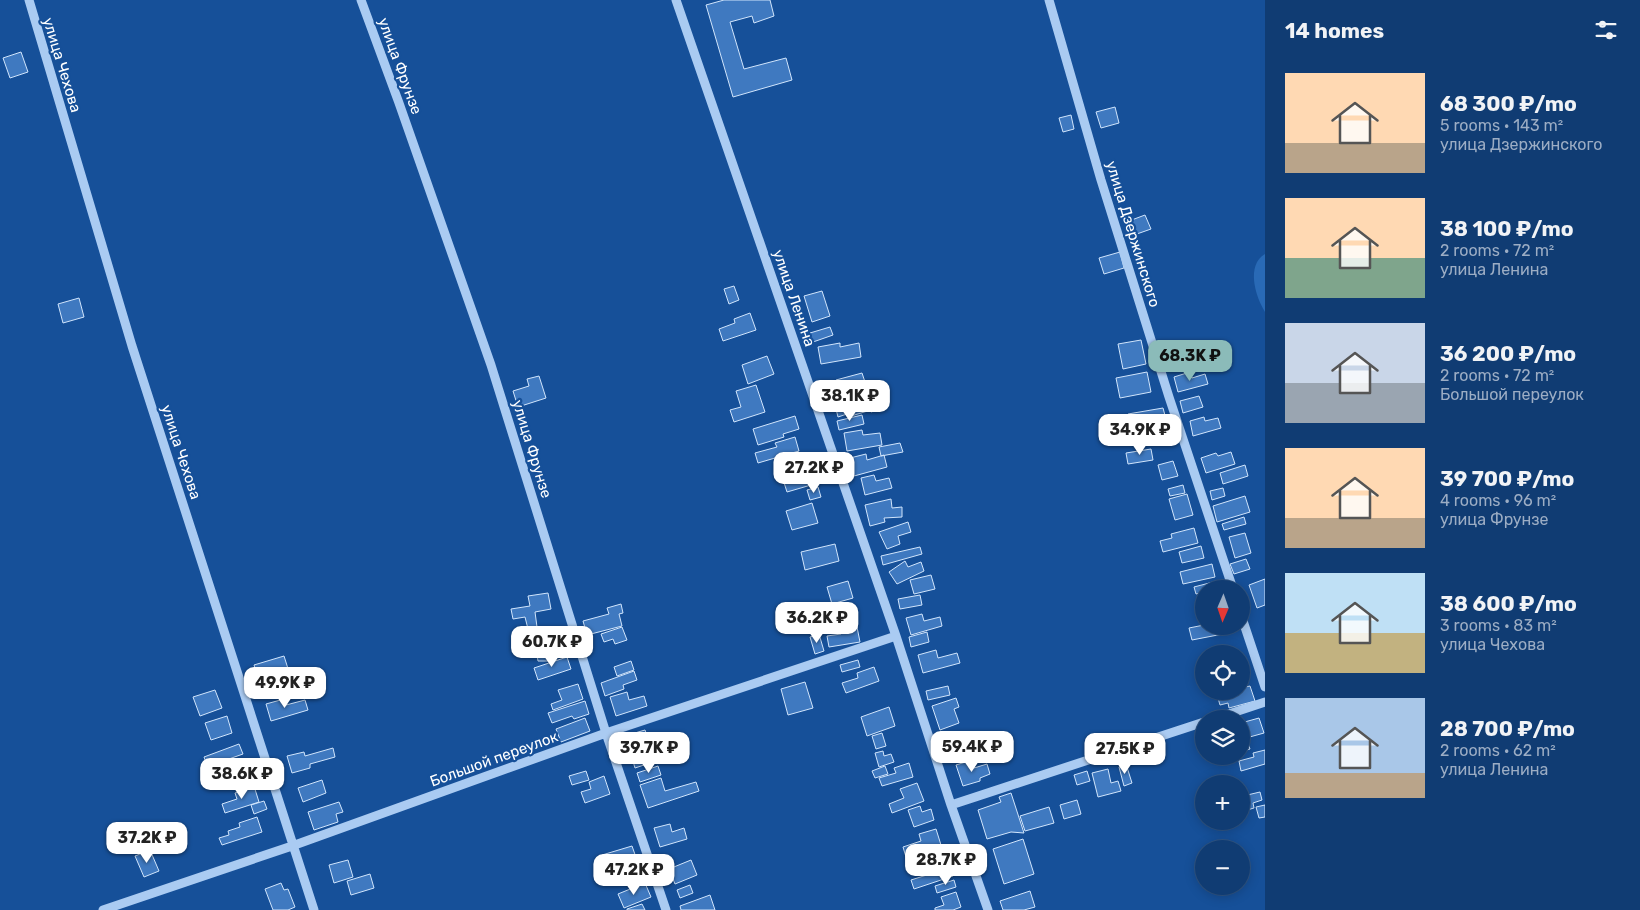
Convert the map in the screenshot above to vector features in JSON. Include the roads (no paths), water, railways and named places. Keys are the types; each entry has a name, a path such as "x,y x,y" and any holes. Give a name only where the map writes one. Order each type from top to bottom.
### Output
{"street":[{"name":"улица Чехова","path":"29,0 132,346 314,910"},
{"name":"улица Фрунзе","path":"361,0 491,365 606,734 666,910"},
{"name":"улица Ленина","path":"676,0 896,636 951,805 988,910"},
{"name":"улица Дзержинского","path":"1049,0 1101,180 1229,580"},
{"path":"1248,635 1265,687"},
{"name":"Большой переулок","path":"103,910 292,846 606,734 896,636"},
{"path":"1241,710 1265,702"},
{"path":"951,805 1195,725"}]}
